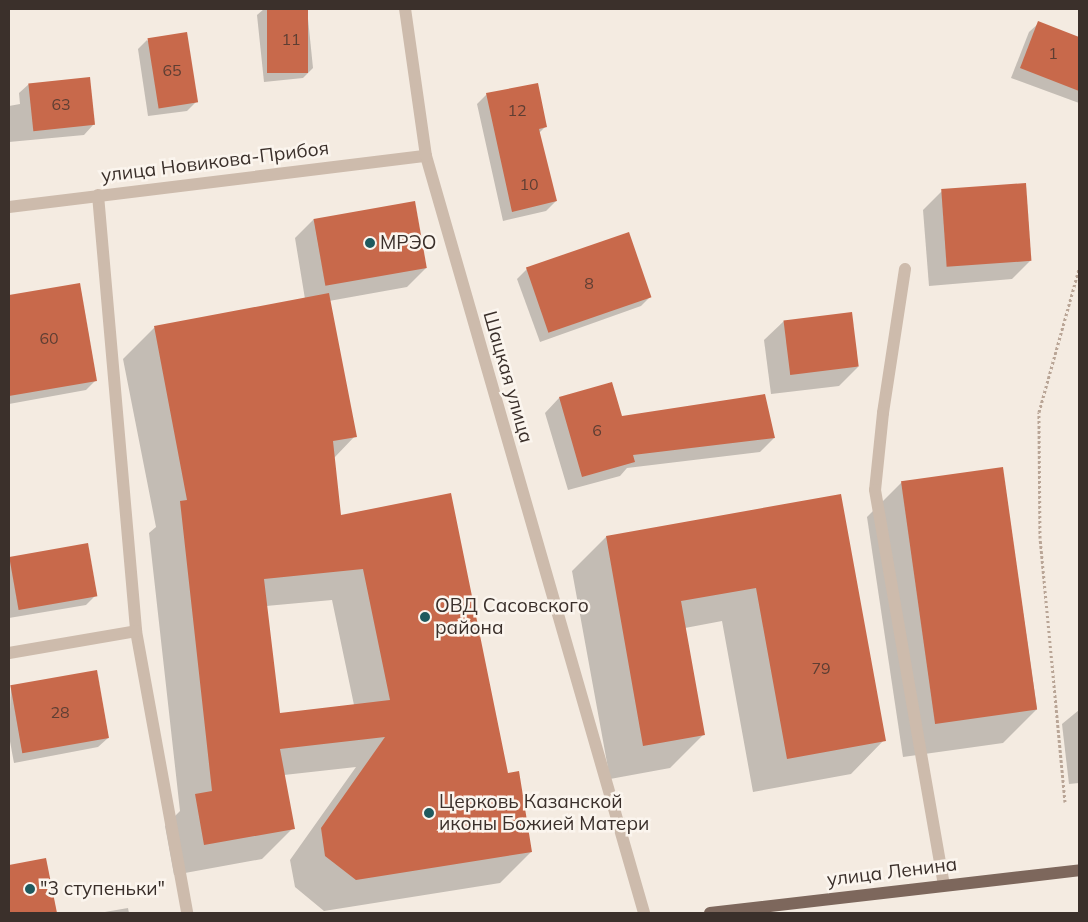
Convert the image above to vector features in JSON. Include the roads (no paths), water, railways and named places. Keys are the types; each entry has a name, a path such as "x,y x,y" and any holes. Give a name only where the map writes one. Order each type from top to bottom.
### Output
{"main road":[{"name":"улица Ленина","path":"710,913 944,884 1079,870"}],"street":[{"name":"Шацкая улица","path":"404,9 426,156 644,913"},
{"name":"улица Новикова-Прибоя","path":"9,207 426,156"},
{"path":"98,195 136,631 187,913"},
{"path":"905,270 883,413 875,490 944,884"},
{"path":"9,653 136,631"}],"place":[{"name":"МРЭО","path":"370,243"},
{"name":"ОВД Сасовского района","path":"425,617"},
{"name":"Церковь Казанской иконы Божией Матери","path":"429,813"},
{"name":"\"3 ступеньки\"","path":"30,889"}]}
